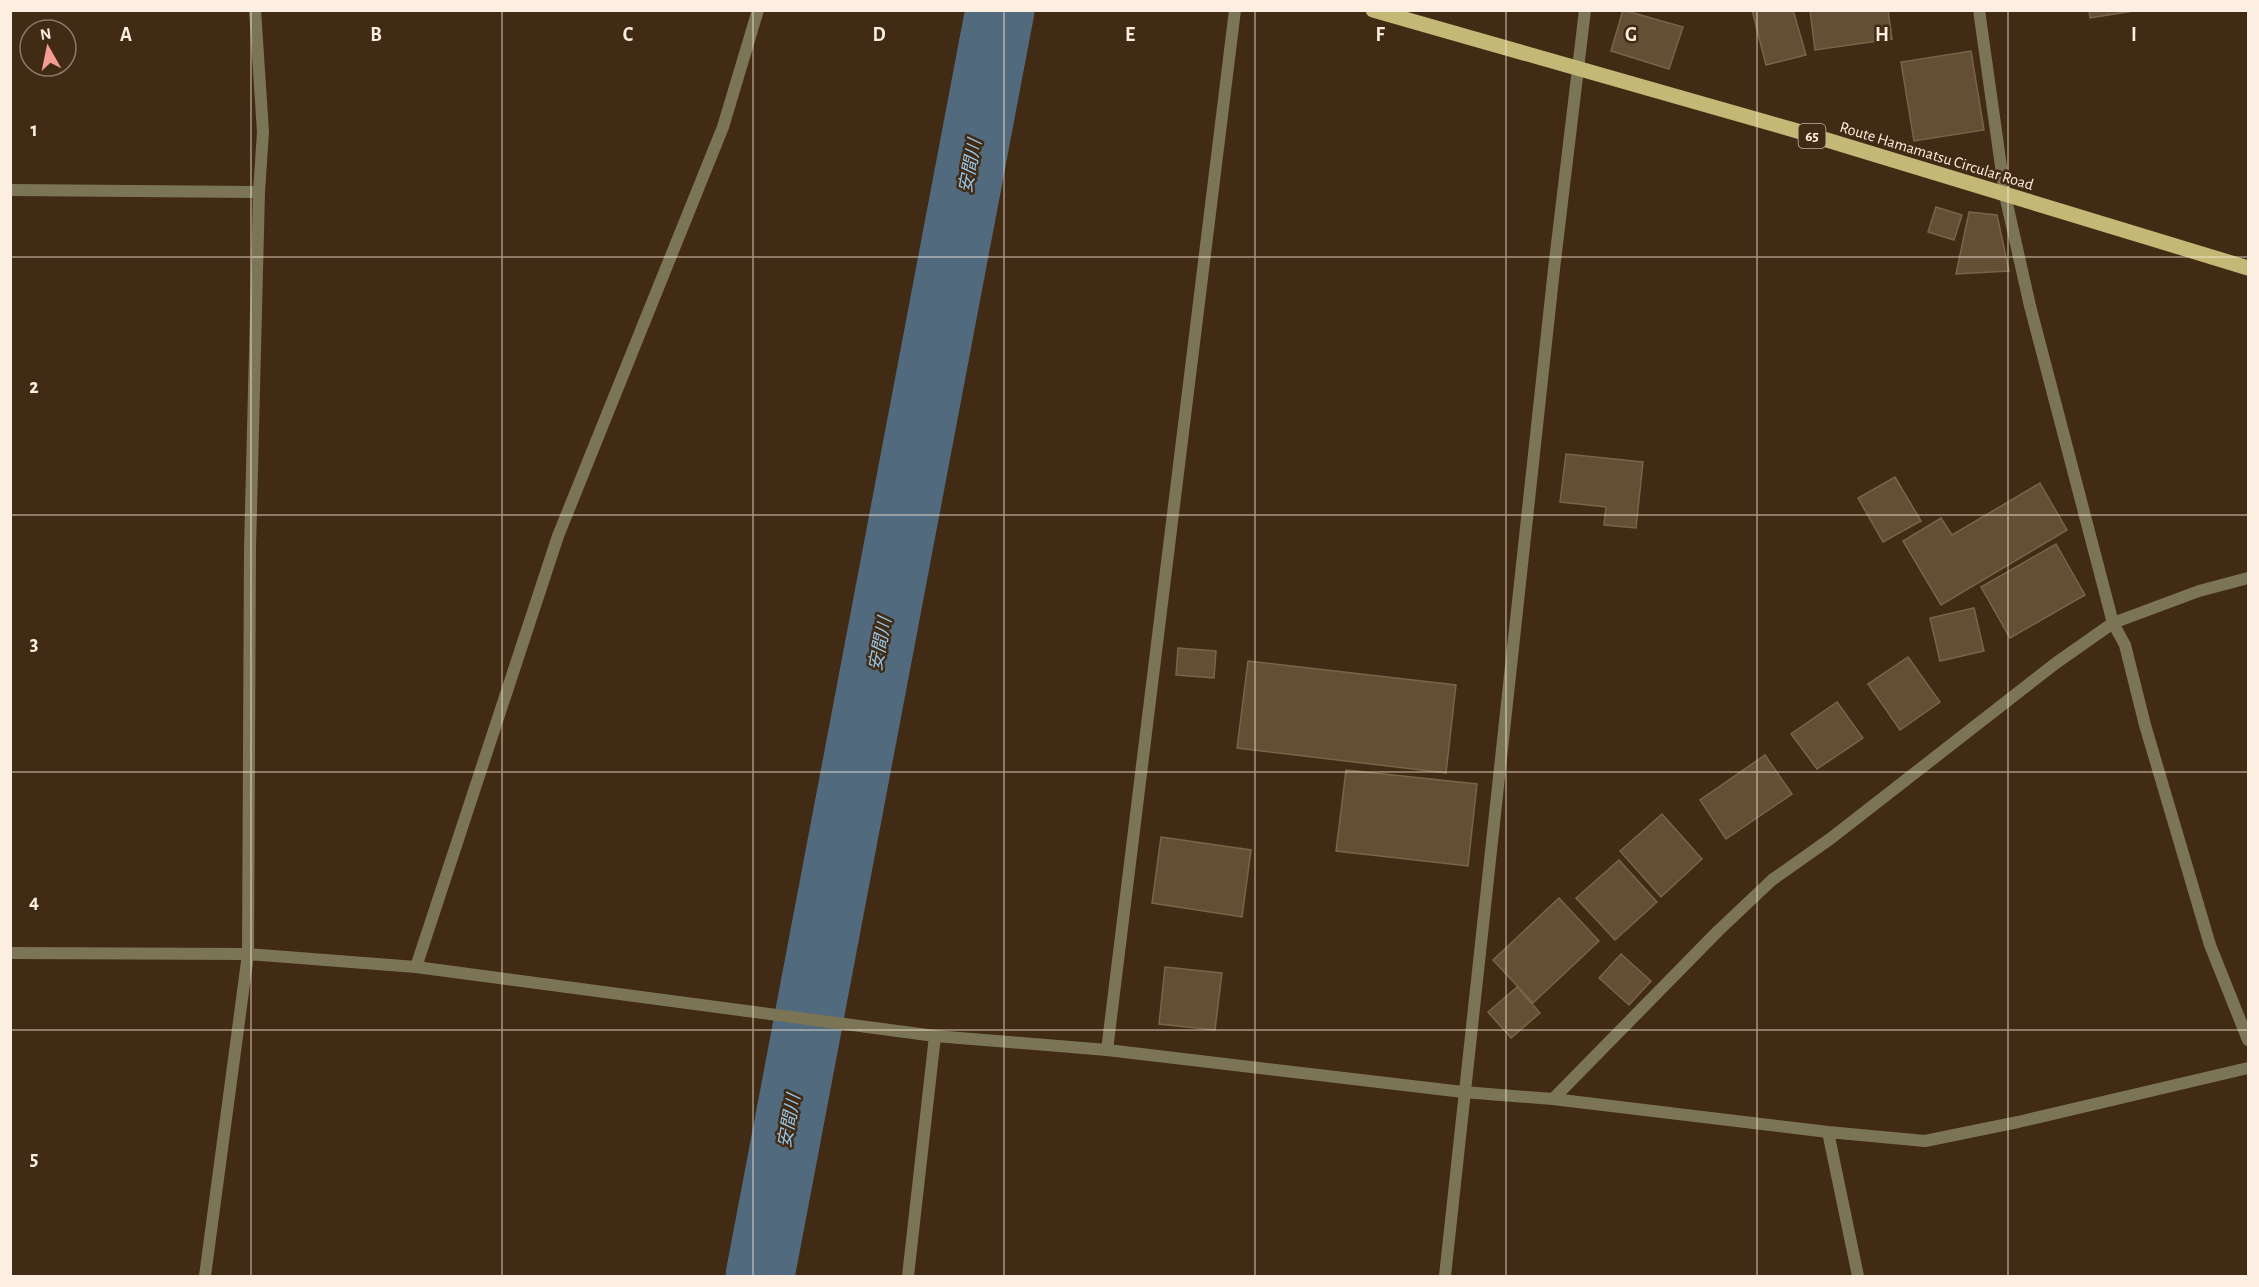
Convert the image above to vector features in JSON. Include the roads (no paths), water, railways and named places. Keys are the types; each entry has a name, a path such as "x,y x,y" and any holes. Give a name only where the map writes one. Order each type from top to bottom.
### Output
{"main road":[{"name":"Route Hamamatsu Circular Road","path":"1373,10 1794,130 2248,268"}],"street":[{"path":"205,1276 248,954 250,549 259,192 263,132 255,10"},
{"path":"416,967 558,536 723,127 758,10"},
{"path":"1107,1050 1235,10"},
{"path":"1445,1276 1463,1092 1585,10"},
{"path":"1979,10 2005,195 2042,351 2113,623 2125,645 2145,725 2210,945 2248,1040"},
{"path":"10,190 259,192"},
{"path":"1553,1099 1718,931 1772,880 1830,839 2056,663 2113,623 2199,591 2248,578"},
{"path":"10,953 248,954 416,967 935,1036 1107,1050 1463,1092 1553,1099 1828,1132 1925,1141 2018,1122 2248,1068"},
{"path":"908,1276 935,1036"},
{"path":"1828,1132 1858,1276"}],"waterway":[{"name":"安間川","path":"760,1276 1000,10"}]}
